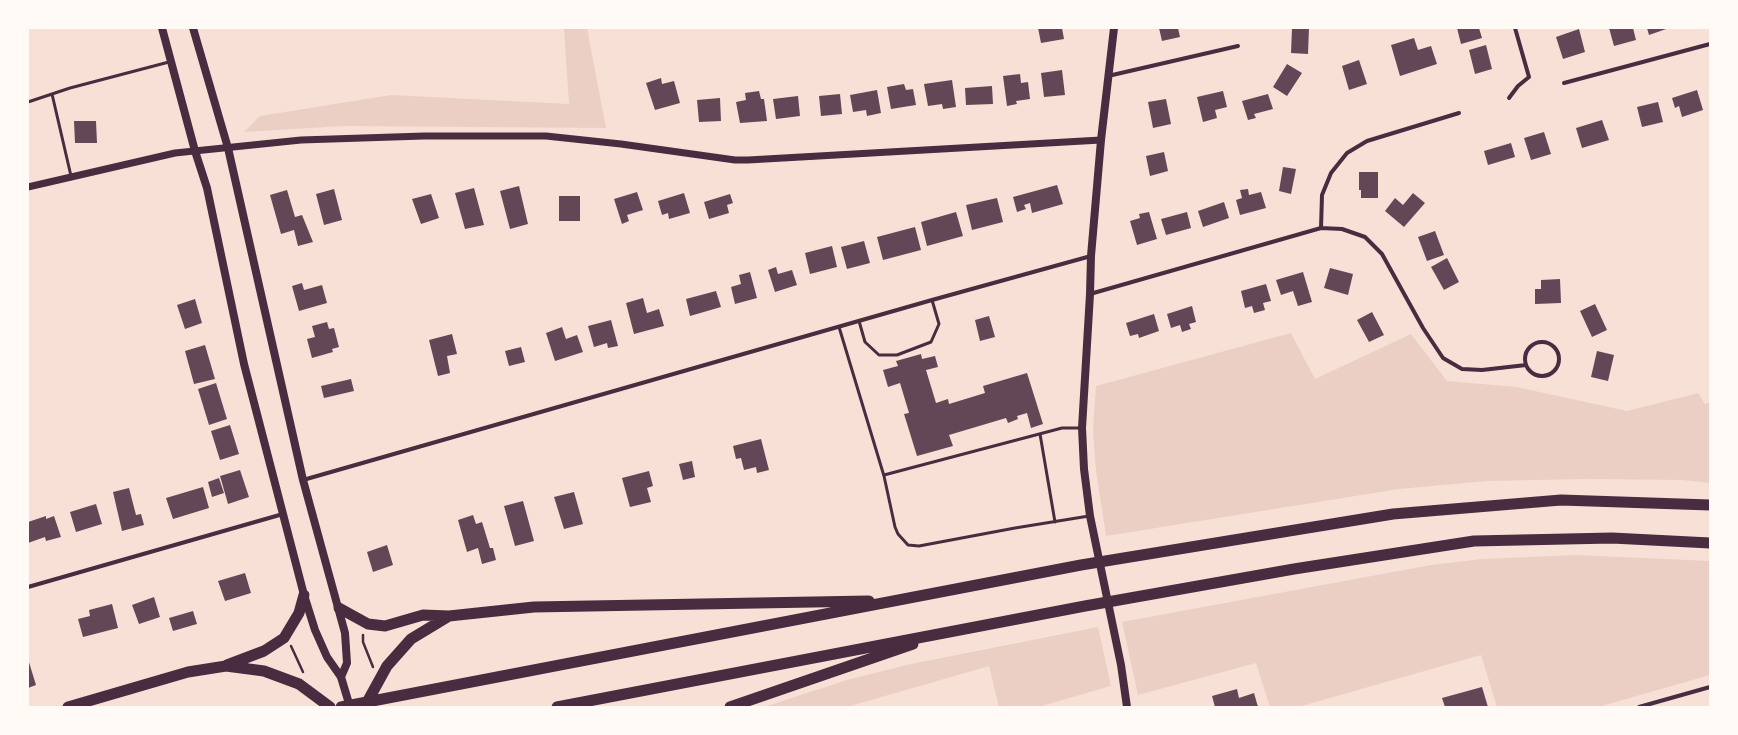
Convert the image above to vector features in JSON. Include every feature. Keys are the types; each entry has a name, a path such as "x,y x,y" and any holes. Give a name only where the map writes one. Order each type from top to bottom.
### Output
{"highway":[{"path":"341,707 1081,566 1400,514 1561,500 1710,505"},
{"path":"557,707 1085,606 1160,594 1294,569 1474,541 1612,538 1710,543"},
{"path":"68,707 188,672 226,666 264,651 284,638 299,613 304,595"},
{"path":"339,608 368,624 385,626 423,615 449,616 534,607 899,600"},
{"path":"365,707 387,666 411,639 449,616"},
{"path":"730,707 950,632"},
{"path":"226,666 264,671 301,680 330,707"}],"main road":[{"path":"162,28 195,151 207,188 244,364 304,595 315,630 327,657 341,677 350,707"},
{"path":"193,28 228,148 303,480 345,633 346,663 341,677"},
{"path":"1114,28 1101,140 1091,256 1082,428 1084,469 1090,516 1121,665 1127,707"}],"street":[{"path":"1509,98 1518,86 1529,77 1515,28"},
{"path":"1564,83 1710,44"},
{"path":"1108,76 1238,46"},
{"path":"1320,228 1322,195 1331,173 1347,153 1367,141 1459,113"},
{"path":"28,187 71,176 175,154 301,140 424,136 546,136 634,145 735,160 748,160 1101,140"},
{"path":"1090,294 1320,228 1342,229 1365,237 1382,254 1423,328 1443,358 1462,369 1482,370 1526,365"},
{"path":"303,480 1091,256"},
{"path":"1536,344 1549,344 1557,354 1558,361 1556,367 1547,375 1540,376 1534,374 1526,365 1525,358 1527,352 1530,347 1536,344"},
{"path":"28,586 283,514"},
{"path":"1639,707 1710,687"}],"lane":[{"path":"28,102 70,88 171,62"},
{"path":"52,94 71,176"},
{"path":"859,321 865,342 879,354 897,355 931,342 939,324 932,300"},
{"path":"839,327 884,475 895,527 898,534 908,545 919,546 1090,516"},
{"path":"884,475 1062,428 1082,428"},
{"path":"1040,434 1054,522"}],"path":[{"path":"363,635 363,642 370,662 375,668"},
{"path":"289,643 293,648 303,672 301,680"}],"shaded area":[{"path":"564,28 587,28 606,128 344,126 244,132 260,116 391,95 569,104"},
{"path":"1291,333 1315,379 1411,334 1447,381 1517,387 1627,411 1698,393 1705,404 1710,402 1710,483 1682,480 1588,479 1488,481 1399,489 1106,536 1096,471 1093,429 1096,386"},
{"path":"1576,555 1710,561 1710,675 1598,707 1497,707 1481,655 1298,707 1270,707 1256,663 1138,695 1122,622 1431,565 1482,559"},
{"path":"1098,627 1111,686 1038,707 999,707 989,666 847,707 764,707 847,680 906,665"}],"building":[{"path":"1038,28 1062,28 1064,39 1041,43"},
{"path":"1159,28 1178,28 1180,37 1162,41"},
{"path":"1292,28 1309,28 1308,54 1291,53"},
{"path":"1457,28 1479,28 1482,38 1461,44"},
{"path":"1609,28 1633,28 1636,40 1614,46"},
{"path":"1647,28 1669,28 1649,35"},
{"path":"1579,29 1585,52 1563,59 1556,37"},
{"path":"1414,38 1418,50 1431,46 1437,64 1400,76 1391,45"},
{"path":"1486,45 1492,69 1475,74 1469,50"},
{"path":"1359,60 1367,84 1349,90 1342,66"},
{"path":"1287,64 1302,73 1287,96 1273,87"},
{"path":"1062,70 1065,95 1044,97 1041,73"},
{"path":"1020,74 1021,83 1028,82 1030,99 1016,101 1017,104 1007,106 1003,76"},
{"path":"661,78 662,84 674,81 680,103 655,110 646,83"},
{"path":"952,80 956,107 943,109 942,104 928,106 924,84"},
{"path":"904,84 906,90 913,89 916,105 891,109 887,87"},
{"path":"992,86 993,104 966,105 965,88"},
{"path":"877,90 881,113 867,116 866,110 853,112 850,95"},
{"path":"1697,90 1703,110 1682,117 1679,106 1675,108 1672,98"},
{"path":"759,91 761,99 764,99 767,121 740,123 736,102 746,100 745,93"},
{"path":"1223,91 1227,107 1215,110 1217,118 1203,122 1197,97"},
{"path":"840,94 842,114 821,116 819,96"},
{"path":"1268,94 1273,109 1254,114 1256,118 1248,120 1242,101"},
{"path":"798,96 800,116 776,119 773,99"},
{"path":"720,98 721,121 699,122 697,100"},
{"path":"1166,99 1171,124 1153,128 1148,102"},
{"path":"1658,102 1663,122 1642,127 1637,107"},
{"path":"1602,120 1609,140 1582,148 1576,128"},
{"path":"74,121 96,121 97,143 75,143"},
{"path":"1544,132 1551,154 1531,160 1524,138"},
{"path":"1511,143 1515,157 1488,165 1484,151"},
{"path":"1164,152 1168,171 1150,176 1146,156"},
{"path":"1283,167 1296,169 1291,194 1279,191"},
{"path":"1359,172 1378,172 1378,198 1361,198 1361,190 1359,190"},
{"path":"1057,185 1063,204 1032,213 1030,203 1024,205 1026,209 1017,212 1013,197"},
{"path":"519,186 528,224 510,229 500,191"},
{"path":"474,188 484,225 465,229 455,193"},
{"path":"334,189 342,220 324,225 316,194"},
{"path":"1248,189 1249,195 1261,192 1266,208 1240,215 1236,200 1242,198 1240,190"},
{"path":"287,190 295,217 302,215 313,242 298,246 294,230 281,234 270,195"},
{"path":"637,192 643,210 627,215 629,221 622,224 614,199"},
{"path":"684,193 690,213 669,219 668,213 662,215 658,201"},
{"path":"1413,193 1425,203 1404,227 1385,211 1395,198 1403,205"},
{"path":"431,194 439,218 421,224 412,199"},
{"path":"730,194 733,203 727,205 729,213 709,219 704,202"},
{"path":"559,196 580,196 580,221 559,221"},
{"path":"997,198 1003,222 972,230 966,205"},
{"path":"1224,202 1229,218 1203,227 1198,211"},
{"path":"956,212 963,236 927,246 921,222"},
{"path":"1149,212 1157,239 1137,245 1130,221 1140,218 1139,214"},
{"path":"1187,212 1191,228 1166,235 1161,219"},
{"path":"915,227 921,250 883,260 877,237"},
{"path":"1435,231 1444,255 1427,261 1418,237"},
{"path":"864,241 870,263 847,269 841,247"},
{"path":"832,246 837,267 810,274 805,253"},
{"path":"1447,258 1459,282 1444,290 1431,267"},
{"path":"776,267 778,274 792,270 797,285 775,292 768,270"},
{"path":"1330,268 1353,274 1348,295 1324,288"},
{"path":"750,272 757,298 735,304 731,287 741,284 739,275"},
{"path":"1303,272 1312,302 1298,306 1293,291 1281,295 1276,280"},
{"path":"1560,279 1561,303 1535,304 1535,289 1541,289 1541,280"},
{"path":"302,283 304,290 322,285 327,303 299,311 292,286"},
{"path":"1266,284 1271,301 1263,303 1265,310 1254,313 1252,306 1245,308 1241,291"},
{"path":"716,291 721,307 690,316 686,299"},
{"path":"643,298 647,313 659,309 664,326 634,334 626,303"},
{"path":"195,299 202,323 185,329 177,305"},
{"path":"1595,304 1607,330 1592,337 1580,311"},
{"path":"1192,306 1196,322 1189,324 1191,329 1182,332 1180,325 1171,328 1167,314"},
{"path":"1372,312 1384,335 1369,342 1357,320"},
{"path":"1154,314 1159,331 1139,338 1138,334 1130,336 1126,323"},
{"path":"989,316 995,337 980,341 975,320"},
{"path":"611,320 618,346 608,348 607,343 594,347 588,326"},
{"path":"327,322 329,329 334,328 339,347 332,349 333,352 312,358 307,339 315,337 312,326"},
{"path":"562,327 566,339 577,335 583,352 555,361 546,333"},
{"path":"452,334 457,354 447,356 450,373 438,376 429,340"},
{"path":"205,345 215,379 194,384 185,351"},
{"path":"521,347 525,362 509,366 505,351"},
{"path":"1597,351 1614,355 1608,381 1591,377"},
{"path":"921,354 922,359 935,356 938,367 926,370 936,403 948,399 949,404 985,393 983,386 1027,373 1043,424 1031,428 1027,413 1017,416 1018,419 1008,423 1006,418 949,435 953,446 917,456 904,414 909,413 900,383 888,387 883,370 898,366 896,361"},
{"path":"351,379 354,391 324,398 321,386"},
{"path":"216,383 227,419 209,425 198,389"},
{"path":"230,425 239,454 220,460 211,431"},
{"path":"761,439 769,470 757,473 756,467 744,470 741,458 736,459 733,446"},
{"path":"692,461 695,477 683,480 679,464"},
{"path":"240,470 249,497 228,504 220,476"},
{"path":"649,471 653,486 647,488 651,502 630,507 622,478"},
{"path":"219,478 224,493 212,497 208,482"},
{"path":"203,487 209,508 173,519 166,498"},
{"path":"129,488 136,515 141,514 144,525 122,531 113,492"},
{"path":"574,492 583,524 564,529 554,497"},
{"path":"523,501 534,541 515,546 504,506"},
{"path":"96,504 102,524 76,532 70,512"},
{"path":"473,515 476,524 482,522 490,548 493,548 496,560 482,564 478,548 467,552 458,520"},
{"path":"46,516 46,519 54,516 61,537 46,541 45,537 28,543 28,522"},
{"path":"387,545 393,565 373,572 367,552"},
{"path":"245,573 251,593 225,601 218,581"},
{"path":"154,597 160,617 139,624 132,605"},
{"path":"112,604 118,628 83,637 78,619 90,616 89,610"},
{"path":"193,611 197,624 173,631 169,618"},
{"path":"28,659 36,685 28,688"},
{"path":"1482,687 1488,707 1445,707 1442,698"},
{"path":"1237,689 1239,698 1254,693 1258,707 1215,707 1212,696"}]}
